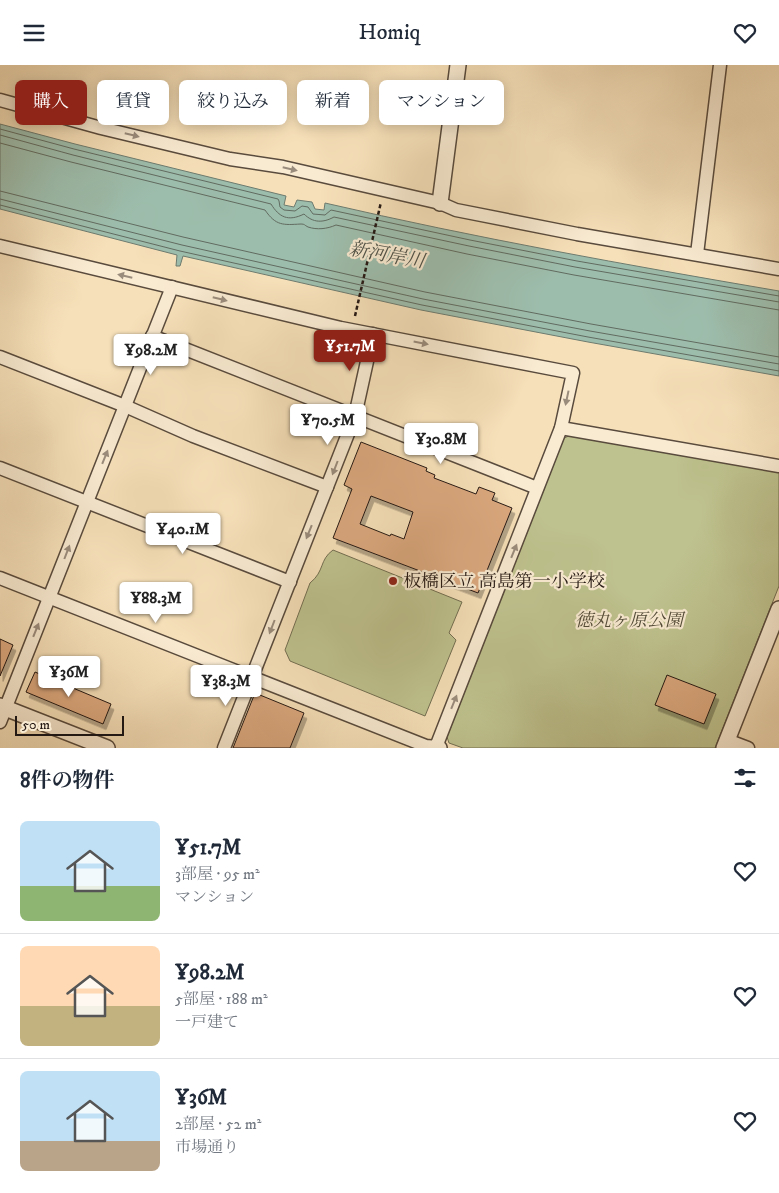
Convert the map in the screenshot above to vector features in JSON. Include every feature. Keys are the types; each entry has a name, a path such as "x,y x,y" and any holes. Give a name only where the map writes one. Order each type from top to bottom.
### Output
{"street":[{"path":"440,203 458,65"},
{"path":"697,254 720,65"},
{"path":"0,100 101,128 230,159 283,167 440,203 456,210 577,234 779,269"},
{"path":"0,246 342,328 573,373 561,428 437,747 426,746 0,578"},
{"path":"107,748 2,712 50,597 172,287"},
{"path":"224,748 355,416 373,334"},
{"path":"152,336 537,488"},
{"path":"0,357 125,406 193,436 327,487"},
{"path":"561,428 779,466"},
{"path":"0,468 290,582"},
{"path":"748,748 726,744 779,609"}],"path":[{"path":"355,316 382,198"}],"green space":[{"name":"徳丸ヶ原公園","path":"569,436 779,471 779,586 715,748 463,748 449,743 447,737 564,438"},
{"path":"333,550 462,602 449,633 456,640 425,716 290,661 285,650 310,583 315,579 326,558"}],"water":[{"name":"新河岸川","path":"0,124 286,196 284,205 294,207 297,200 312,202 315,209 324,210 325,203 438,228 779,291 779,376 421,310 183,256 180,266 176,266 177,255 0,209"}],"building":[{"path":"361,442 427,468 426,471 435,475 434,478 476,494 479,487 495,493 492,500 512,508 478,593 333,538 352,489 344,485","holes":["371,496 413,512 404,539 391,534 390,536 360,524"]},
{"path":"0,639 13,645 0,676"},
{"path":"35,672 111,704 103,724 26,692"},
{"path":"667,675 716,694 704,724 655,705"},
{"path":"255,693 304,713 290,748 233,748"}],"place":[{"name":"板橋区立 高島第一小学校","path":"393,581"}]}
